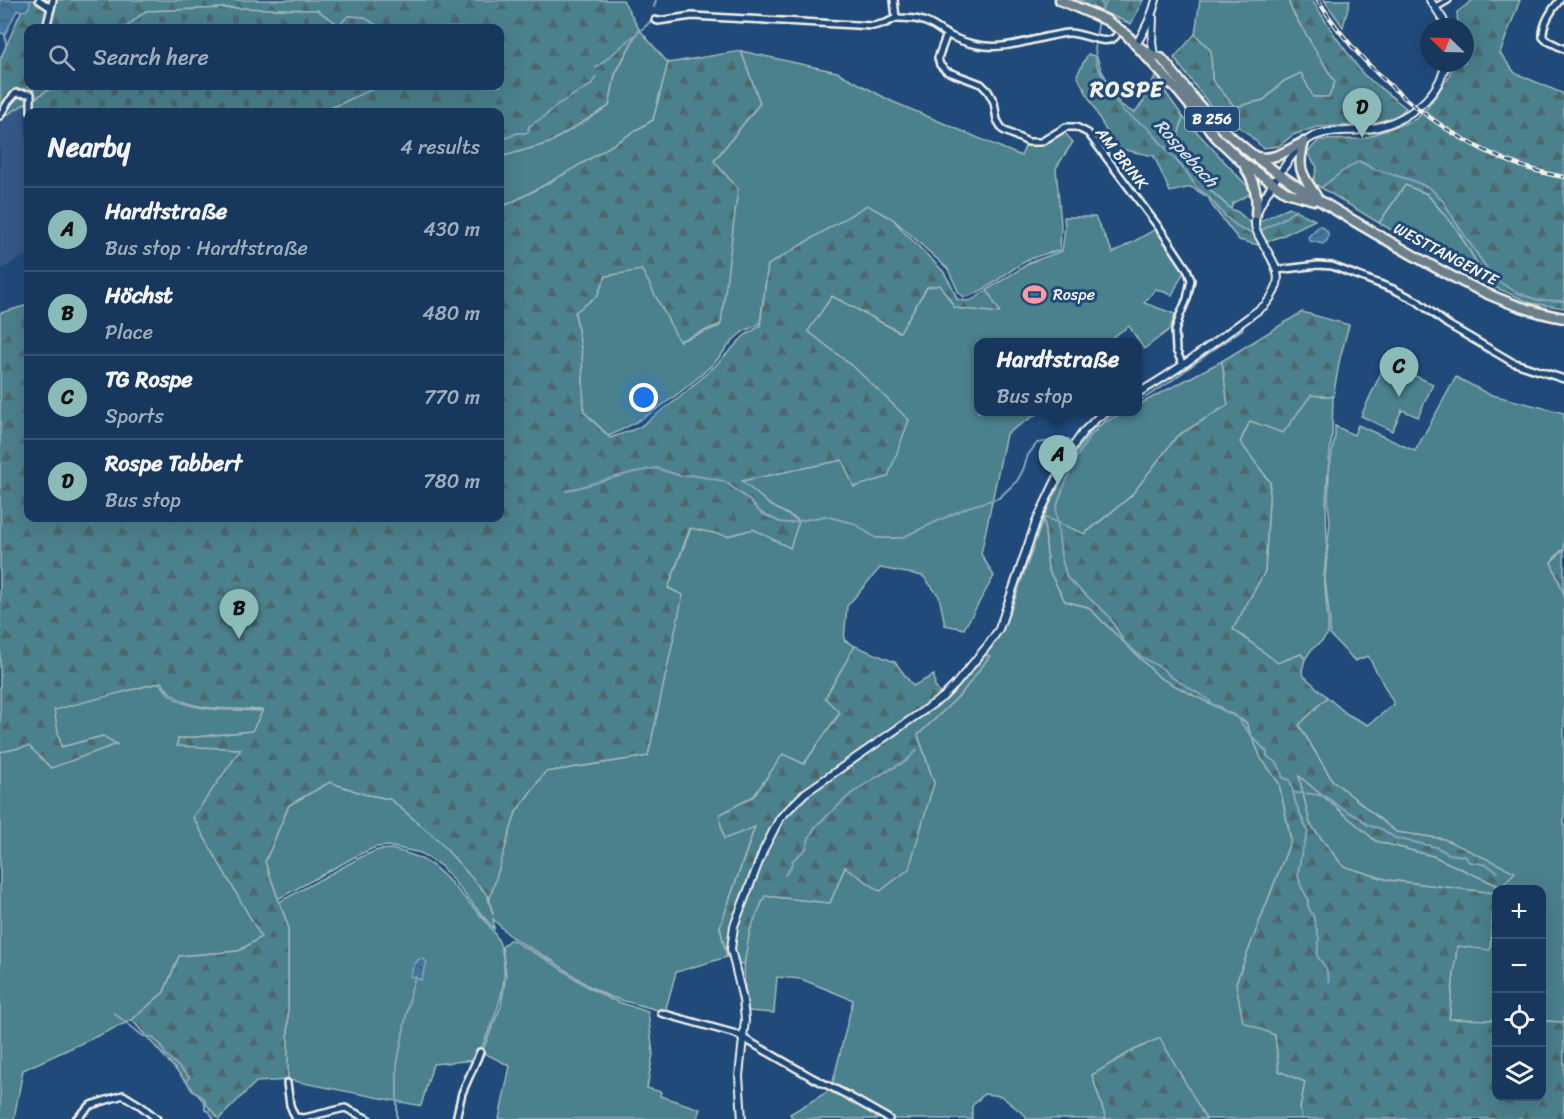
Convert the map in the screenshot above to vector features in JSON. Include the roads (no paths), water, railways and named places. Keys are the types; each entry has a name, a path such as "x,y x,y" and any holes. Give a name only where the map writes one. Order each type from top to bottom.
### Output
{"main road":[{"name":"WESTTANGENTE","path":"1060,0 1106,20 1126,34 1216,137 1242,162 1286,192 1320,202"},
{"name":"WESTTANGENTE","path":"1136,45 1161,58 1219,127 1253,156 1320,202 1443,272 1480,290 1530,310 1564,318"},
{"name":"B 256","path":"1304,142 1299,157 1301,173 1320,202"},
{"path":"1253,156 1275,157 1304,142"},
{"name":"B 256","path":"1242,162 1256,187 1258,200 1256,214"}],"street":[{"path":"39,0 51,8"},
{"path":"47,24 53,0"},
{"path":"894,0 896,18"},
{"path":"1136,45 1146,28 1156,0"},
{"path":"1430,0 1442,18"},
{"path":"1436,7 1448,0"},
{"path":"1560,0 1553,7 1542,32 1546,40 1564,49"},
{"path":"1153,12 1154,56"},
{"path":"655,20 692,16 873,26 896,18 922,20 974,45 991,47 1017,44 1055,34 1074,33 1107,41 1113,40 1116,36"},
{"name":"AM BRINK","path":"947,34 938,58 940,65 946,71 981,84 988,91 994,102 997,120 1003,130 1028,142 1041,142 1066,127 1076,127 1088,132 1162,233 1187,270 1191,280 1187,299 1175,331 1176,350 1183,365"},
{"path":"1142,390 1183,365 1273,296 1277,287 1277,270 1259,237 1254,222 1256,214 1288,159 1304,142 1324,133 1385,126 1408,116 1433,92 1444,72"},
{"path":"31,108 32,90"},
{"path":"0,116 16,93 31,94"},
{"path":"1277,270 1318,265 1332,266 1393,289 1417,301 1447,324 1512,362 1564,379"},
{"path":"742,1119 739,1076 745,1020 743,1000 731,949 734,926 764,849 780,818 805,793 943,697 988,645 999,629 1036,522 1072,448 1083,432 1099,416"},
{"path":"661,1013 736,1034 889,1119"},
{"path":"456,1119 462,1093 480,1052"},
{"path":"287,1083 290,1105 295,1116 304,1118 345,1108 368,1119"},
{"path":"76,1119 91,1105 123,1095 157,1119"}],"water":[{"path":"0,0 30,1 26,11 17,10 5,35 0,32"},
{"path":"1319,226 1328,232 1328,239 1323,244 1310,241 1308,237"},
{"path":"419,959 427,962 421,980 410,976"}],"waterway":[{"path":"654,7 656,0"},
{"name":"Rospebach","path":"1101,0 1103,7 1101,14"},
{"name":"Rospebach","path":"1103,7 1108,0"},
{"path":"596,68 651,20"},
{"name":"Rospebach","path":"1099,20 1095,43 1096,64 1117,103 1124,112 1148,128 1188,174 1197,188 1207,195 1226,217 1242,230 1253,232 1262,230 1297,209"},
{"path":"0,60 6,46 5,34"},
{"path":"504,139 517,133 528,133 529,126 544,117 558,104 591,85 596,77"},
{"name":"Rospebach","path":"1322,187 1359,161 1374,169 1430,188 1443,201 1494,279 1516,292 1537,300 1564,301"},
{"path":"1142,400 1243,329"},
{"path":"1111,416 1091,435 1074,461 1058,502 1056,511 1061,556 1067,578 1108,615 1125,643 1140,656 1163,669 1171,677 1208,699 1212,704 1236,716 1267,752 1267,756 1278,764 1283,778 1290,780 1296,804 1308,832 1298,875 1308,899 1308,907 1313,915 1319,938 1317,956 1326,968 1329,982"},
{"path":"566,491 656,468 681,476 691,475 724,481 749,500 761,513 780,522 789,523 825,516 853,523 876,538 901,538 968,507 999,498 1017,481 1028,455 1037,443 1069,439"},
{"path":"785,875 793,860 806,849 816,826 852,793 906,761 917,750"},
{"path":"1295,793 1327,798 1367,825 1382,829 1395,838 1436,847 1449,854 1465,856 1469,862 1487,865 1498,872"},
{"path":"397,1119 397,1065 415,977"},
{"path":"114,1013 143,1036 152,1037 161,1045 165,1054 189,1077 187,1081 191,1089 205,1099 205,1110 209,1111 214,1119"}],"railway":[{"path":"1318,0 1364,60 1424,113 1458,136 1493,154 1528,168 1564,177"}],"place":[{"name":"Rospe Tabbert","path":"1362,138"},
{"name":"Rospe","path":"1035,294"},
{"name":"TG Rospe","path":"1399,397"},
{"name":"Hardtstraße","path":"1058,485"},
{"name":"Höchst","path":"239,639"}],"district":[{"name":"ROSPE","path":"1127,89"}]}
